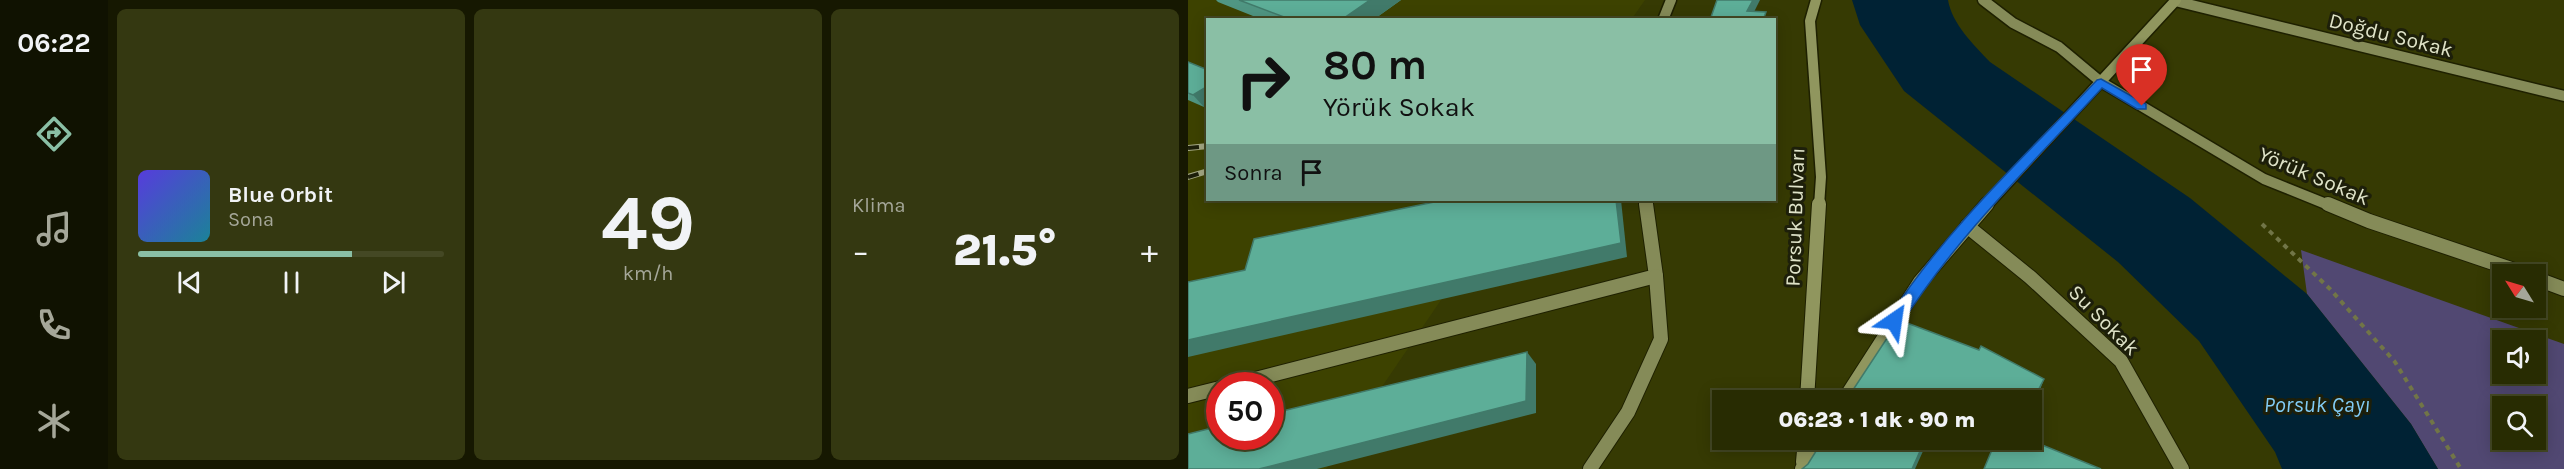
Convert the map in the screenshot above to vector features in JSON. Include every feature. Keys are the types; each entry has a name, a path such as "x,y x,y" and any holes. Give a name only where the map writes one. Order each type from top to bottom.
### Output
{"main road":[{"name":"Porsuk Bulvarı","path":"1808,390 1821,177 1810,21 1816,0"},
{"path":"1850,390 1920,282 1967,226 2175,1"},
{"path":"1802,467 1803,450"},
{"path":"1802,467 1813,450"}],"street":[{"path":"1664,18 1671,0"},
{"name":"Yörük Sokak","path":"1983,0 2013,23 2059,47 2101,82 2264,179 2368,220 2499,264"},
{"name":"Doğdu Sokak","path":"2175,1 2564,96"},
{"path":"1590,469 1628,412 1661,339 1656,276 1645,201"},
{"name":"Su Sokak","path":"1967,226 2030,277 2121,361 2182,469"},
{"path":"1282,372 1656,276"},
{"path":"2546,282 2564,289"},
{"path":"1188,396 1206,392"}],"path":[{"path":"2262,224 2330,289 2395,362 2461,469"}],"shaded area":[{"path":"1188,0 1645,0 1632,18 1206,18 1206,201 1508,201 1326,469 1188,469"},
{"path":"2301,250 2525,330 2492,330 2492,384 2546,384 2546,338 2564,344 2564,469 2438,469 2411,424 2307,294"}],"water":[{"name":"Porsuk Çayı","path":"1852,0 1948,0 1959,26 1990,62 2190,198 2307,294 2411,424 2438,469 2282,469 2275,452 2199,341 2118,262 1904,91 1860,25"}],"building":[{"path":"1239,0 1370,0 1344,18 1287,18"},
{"path":"1717,0 1753,0 1747,11 1766,12 1764,18 1711,18"},
{"path":"1188,62 1206,69 1206,87 1193,95 1188,93"},
{"path":"1439,201 1616,201 1621,243 1188,340 1188,282 1245,270 1254,239"},
{"path":"1899,320 1979,350 1981,346 2044,379 2038,390 1853,390"},
{"path":"1527,352 1526,401 1259,469 1188,469 1188,434 1206,430 1206,450 1284,450 1284,411"},
{"path":"2042,445 2101,469 1984,469 1992,450 2042,450"},
{"path":"1817,450 1921,450 1912,469 1802,469"}],"railway":[{"path":"1188,148 1206,146"},
{"path":"1188,177 1206,172"}],"route":[{"path":"1894,321 1920,282 1967,226 2101,82 2142,106"}]}
